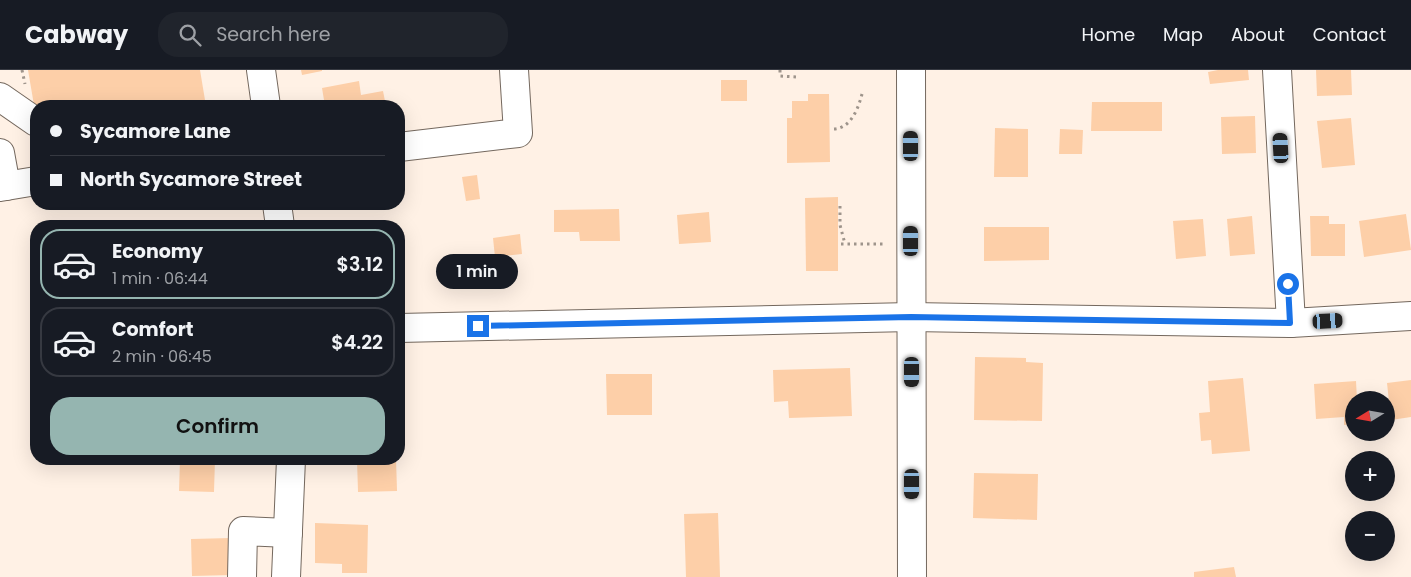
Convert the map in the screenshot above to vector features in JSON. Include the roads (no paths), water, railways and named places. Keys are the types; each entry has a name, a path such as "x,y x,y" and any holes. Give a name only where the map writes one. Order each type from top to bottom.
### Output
{"street":[{"path":"261,70 265,100"},
{"path":"405,146 518,133 514,70"},
{"path":"911,70 912,577"},
{"path":"1277,70 1290,323"},
{"path":"0,97 30,118"},
{"path":"0,153 3,187 30,182"},
{"path":"405,328 911,317 1290,323 1411,316"},
{"path":"286,577 291,465"},
{"path":"242,577 243,531 288,533"}]}
